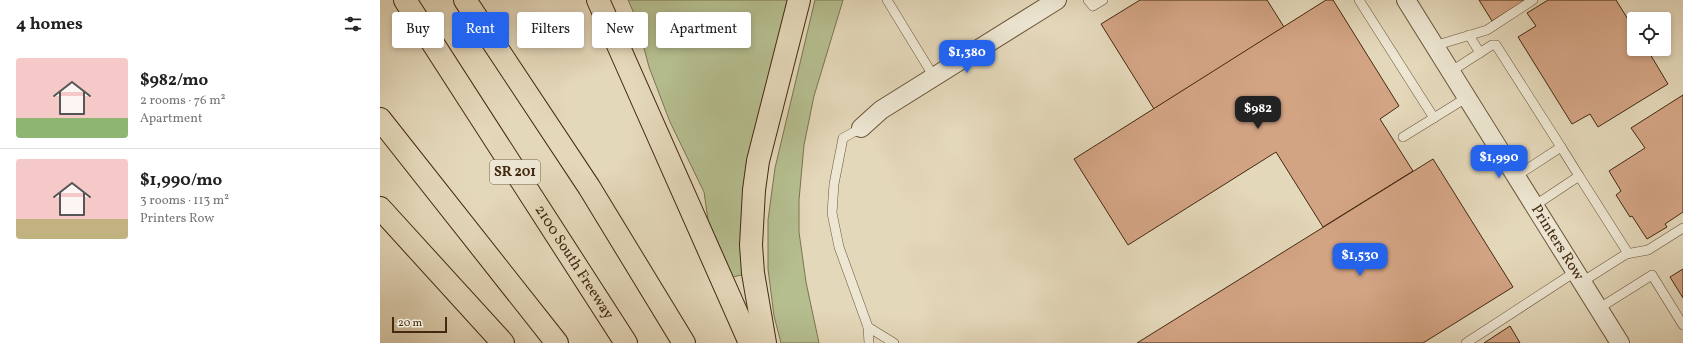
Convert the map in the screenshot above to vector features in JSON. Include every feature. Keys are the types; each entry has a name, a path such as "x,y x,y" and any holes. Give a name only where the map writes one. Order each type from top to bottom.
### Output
{"highway":[{"name":"2100 South Freeway","path":"405,0 626,343"},
{"path":"465,0 589,187 684,343"},
{"path":"598,0 750,343"},
{"path":"765,343 756,300 752,266 751,245 754,190 758,161 799,0"},
{"path":"381,122 557,343"},
{"path":"380,208 503,343"}],"street":[{"path":"861,128 881,110 1057,0"},
{"name":"Printers Row","path":"1406,0 1620,343"}],"lane":[{"path":"886,0 934,77"},
{"path":"1088,0 1093,6 1103,0"},
{"path":"1359,0 1434,118"},
{"path":"1434,46 1487,30 1533,0"},
{"path":"1469,35 1480,53"},
{"path":"1450,72 1494,44 1498,47 1626,250 1626,254"},
{"path":"1403,137 1466,98"},
{"path":"861,128 843,138 834,184 832,213 839,247 868,327 869,343"},
{"path":"1516,177 1561,147"},
{"path":"1534,206 1579,176"},
{"path":"1466,343 1579,277 1626,254 1648,250 1683,228"},
{"path":"1598,309 1652,275 1683,325"},
{"path":"868,327 894,343"}],"green space":[{"path":"628,0 791,0 745,274 733,277 708,220 704,192 670,122 649,67 644,48 648,48 648,12 633,12"},
{"path":"815,0 843,0 814,96 804,145 799,200 799,232 806,282 819,343 781,343 774,316 768,269 768,220 775,168"}],"building":[{"path":"1140,0 1267,0 1284,27 1154,109 1101,24"},
{"path":"1326,0 1333,0 1399,106 1380,119 1413,171 1323,227 1276,152 1128,245 1074,159"},
{"path":"1479,0 1526,0 1492,21"},
{"path":"1548,0 1616,0 1627,18 1627,56 1651,56 1668,84 1598,127 1590,114 1572,124 1518,37 1536,26 1527,13"},
{"path":"1683,95 1683,212 1665,224 1667,227 1647,239 1632,216 1630,217 1616,195 1621,191 1609,171 1645,148 1631,128"},
{"path":"1433,159 1513,287 1423,343 1137,343"},
{"path":"1683,269 1683,298 1670,277"},
{"path":"1510,326 1520,343 1484,343"}]}
